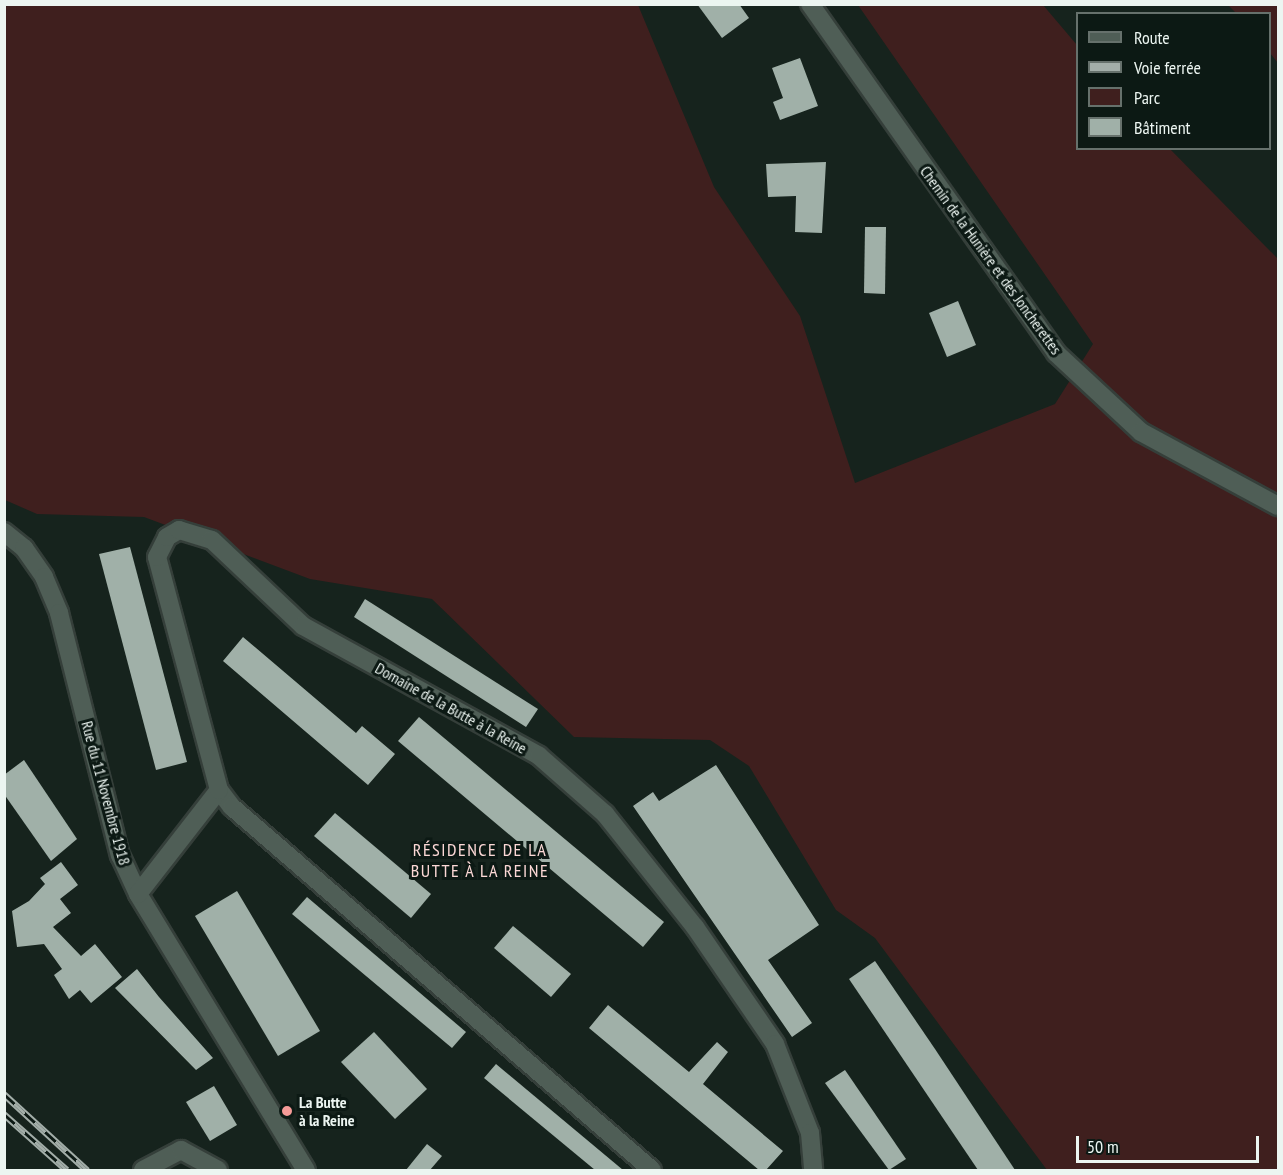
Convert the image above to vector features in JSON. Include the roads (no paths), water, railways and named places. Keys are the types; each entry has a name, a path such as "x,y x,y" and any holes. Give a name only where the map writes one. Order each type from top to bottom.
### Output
{"street":[{"name":"Chemin de la Hunière et des Joncherettes","path":"810,4 1056,353 1141,432 1278,506"},
{"name":"Domaine de la Butte à la Reine","path":"652,1170 232,807 219,790 157,557 167,537 179,530 212,540 303,626 539,756 605,814 694,927 775,1044 810,1133 813,1170"},
{"name":"Rue du 11 Novembre 1918","path":"4,532 24,548 44,577 59,613 120,855 138,894 306,1170"},
{"path":"138,894 219,790"},
{"path":"143,1170 181,1150 218,1170"}],"railway":[{"path":"4,1094 87,1170"},
{"path":"4,1114 67,1170"}],"place":[{"name":"La Butte à la Reine","path":"287,1111"}],"district":[{"name":"RÉSIDENCE DE LA BUTTE À LA REINE","path":"480,861"}]}
